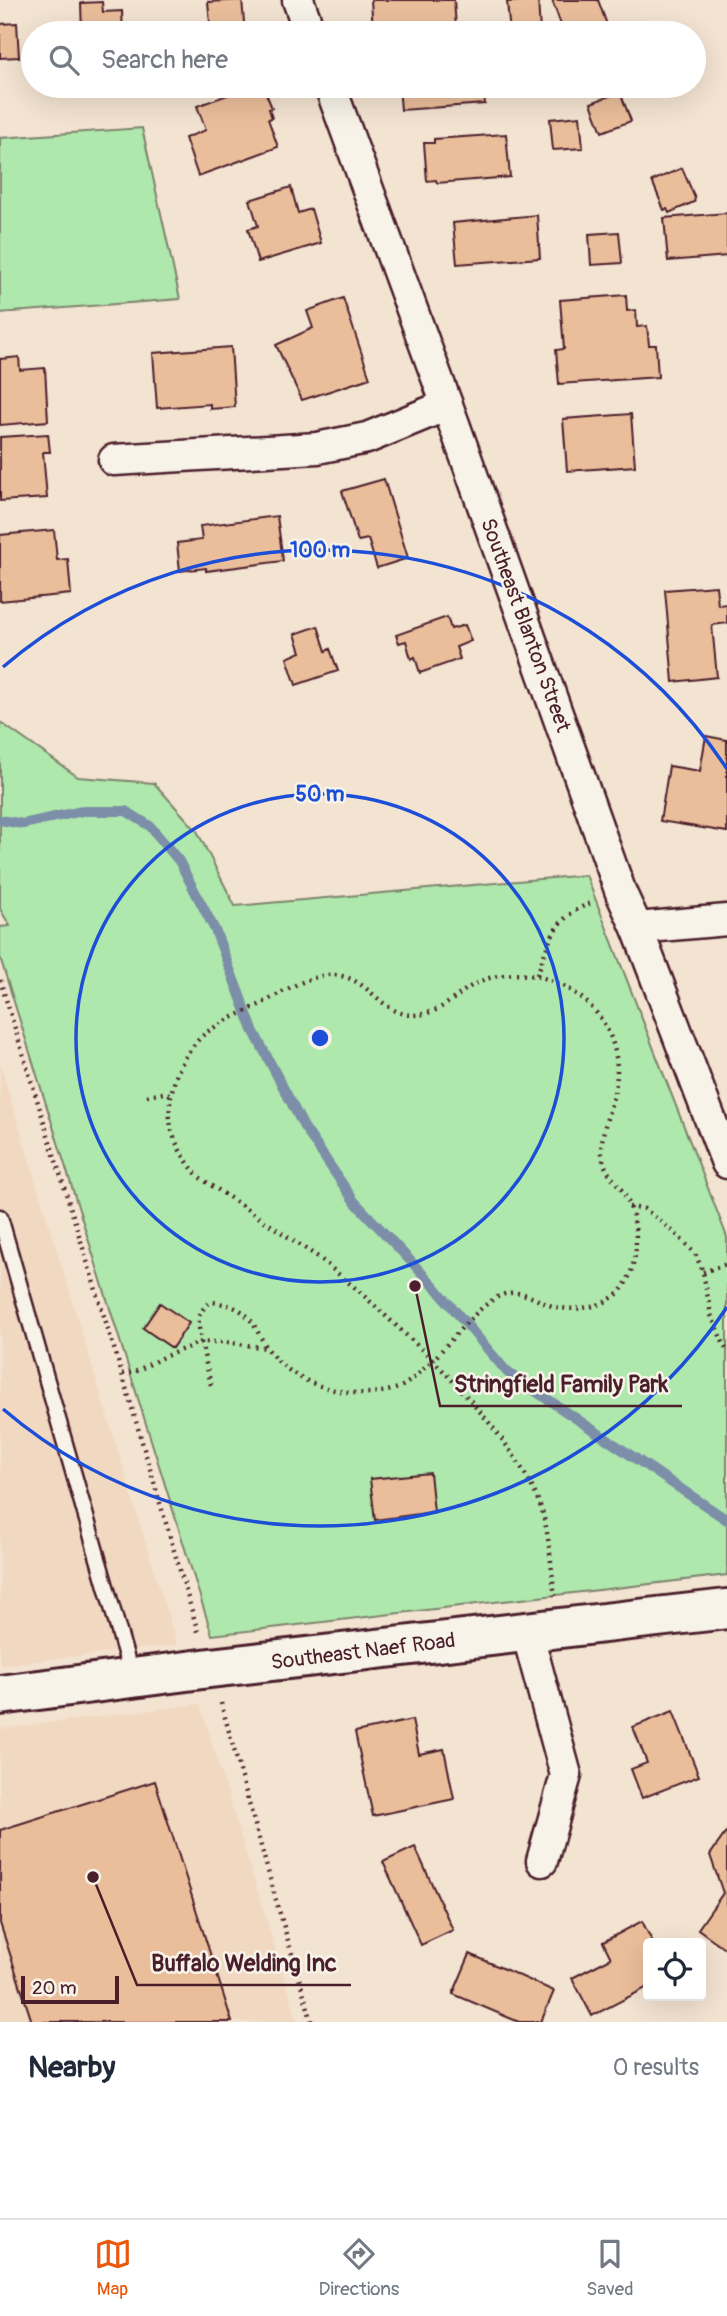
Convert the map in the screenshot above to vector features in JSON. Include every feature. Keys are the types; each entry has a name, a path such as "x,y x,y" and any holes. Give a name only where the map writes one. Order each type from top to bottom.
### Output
{"street":[{"path":"298,0 306,21"},
{"name":"Southeast Blanton Street","path":"334,98 621,893 637,928 727,1163"},
{"path":"114,460 317,448 367,438 447,405"},
{"path":"637,928 727,920"},
{"name":"Southeast Naef Road","path":"0,1695 727,1609"},
{"path":"527,1632 566,1775 542,1861"}],"lane":[{"path":"0,1217 132,1678"}],"path":[{"path":"537,975 548,938 559,922 574,909 621,893"},
{"path":"211,1385 198,1318 202,1308 211,1302 229,1304 245,1312 279,1363 302,1378 349,1393 370,1394 397,1389 416,1376 433,1360 472,1318 505,1293 533,1296 553,1306 575,1310 603,1303 621,1291 635,1259 636,1239 624,1193 609,1176 602,1156 603,1130 617,1074 616,1054 608,1030 583,998 564,985 537,975 516,972 484,980 432,1013 407,1014 394,1010 357,981 344,976 315,978 206,1033 181,1065 170,1094 171,1129 186,1161 199,1177 318,1257 399,1327 433,1360 498,1436 526,1475 542,1513 556,1600"},
{"path":"0,980 202,1644"},
{"path":"147,1096 170,1094"},
{"path":"628,1207 644,1209 681,1237 695,1253 703,1272 711,1315 727,1352"},
{"path":"703,1272 727,1264"},
{"path":"122,1374 135,1372 201,1342 267,1348"},
{"path":"220,1698 312,2022"}],"shaded area":[{"path":"0,1064 177,1645 0,1665"},
{"path":"200,1704 298,2022 0,2022 0,1729"}],"green space":[{"path":"142,128 180,299 0,313 0,138"},
{"path":"0,722 78,777 154,783 197,831 235,906 586,875 727,1237 727,1575 212,1635 0,957 0,927 10,926 0,909"}],"building":[{"path":"242,0 244,21 210,21 208,2"},
{"path":"371,0 454,0 456,21 372,21"},
{"path":"538,0 539,21 509,21 507,2"},
{"path":"552,0 598,0 606,21 560,21"},
{"path":"102,2 103,12 122,11 122,21 82,21 81,3"},
{"path":"17,23 19,57 0,58 0,24"},
{"path":"219,98 268,98 272,108 269,109 272,118 268,119 278,147 198,176 185,138 206,130 197,106"},
{"path":"400,98 484,98 485,104 401,110"},
{"path":"604,98 622,98 631,121 602,132 591,103"},
{"path":"580,116 583,148 553,150 550,119"},
{"path":"506,134 510,177 437,183 436,180 427,181 424,143 434,143 434,139"},
{"path":"682,168 695,198 694,202 669,213 667,209 664,210 652,181"},
{"path":"291,187 298,213 311,209 321,243 258,262 248,229 258,226 250,200"},
{"path":"727,213 727,256 668,261 664,218"},
{"path":"537,215 540,258 457,264 453,223"},
{"path":"619,232 622,263 591,265 589,234"},
{"path":"626,295 627,311 636,310 637,327 647,326 649,345 656,345 658,377 559,384 556,350 564,349 560,300"},
{"path":"343,298 370,378 302,400 276,345 313,328 307,311"},
{"path":"231,347 235,407 210,409 210,404 157,408 153,353"},
{"path":"19,357 20,370 45,368 48,421 0,425 0,359"},
{"path":"631,414 635,466 567,471 563,419"},
{"path":"48,434 50,452 43,452 47,498 0,501 0,437"},
{"path":"384,479 408,558 377,568 368,539 358,541 342,491"},
{"path":"277,516 283,561 206,571 206,568 180,571 177,543 202,540 200,526"},
{"path":"54,530 57,560 68,559 71,594 0,601 0,535"},
{"path":"716,586 718,605 727,604 727,623 712,625 717,677 673,682 665,590"},
{"path":"447,617 451,629 465,625 471,641 456,647 460,659 420,673 415,657 411,659 406,641 399,643 396,635"},
{"path":"318,626 326,651 330,649 338,671 296,685 287,658 301,652 295,634"},
{"path":"706,736 727,740 727,832 660,821 669,766 700,771"},
{"path":"160,1303 189,1323 172,1348 143,1328"},
{"path":"430,1473 434,1512 375,1520 370,1479"},
{"path":"673,1711 699,1776 642,1798 631,1769 647,1763 633,1727"},
{"path":"412,1720 419,1754 444,1749 454,1799 373,1816 355,1732"},
{"path":"155,1781 232,2022 32,2022 0,1923 0,1830"},
{"path":"727,1831 727,1950 698,1929 723,1893 710,1855"},
{"path":"415,1847 453,1930 421,1945 383,1862"},
{"path":"642,1921 650,1938 643,1938 643,1990 592,2016 572,1978 611,1958 603,1942"},
{"path":"470,1954 554,1991 541,2022 519,2022 453,1994"}],"waterway":[{"path":"0,820 23,824 82,811 126,811 150,826 179,861 215,930 253,1030 304,1127 354,1201 435,1287 507,1372 727,1520"}],"place":[{"name":"Stringfield Family Park","path":"415,1286"},
{"name":"Buffalo Welding Inc","path":"93,1877"}]}
